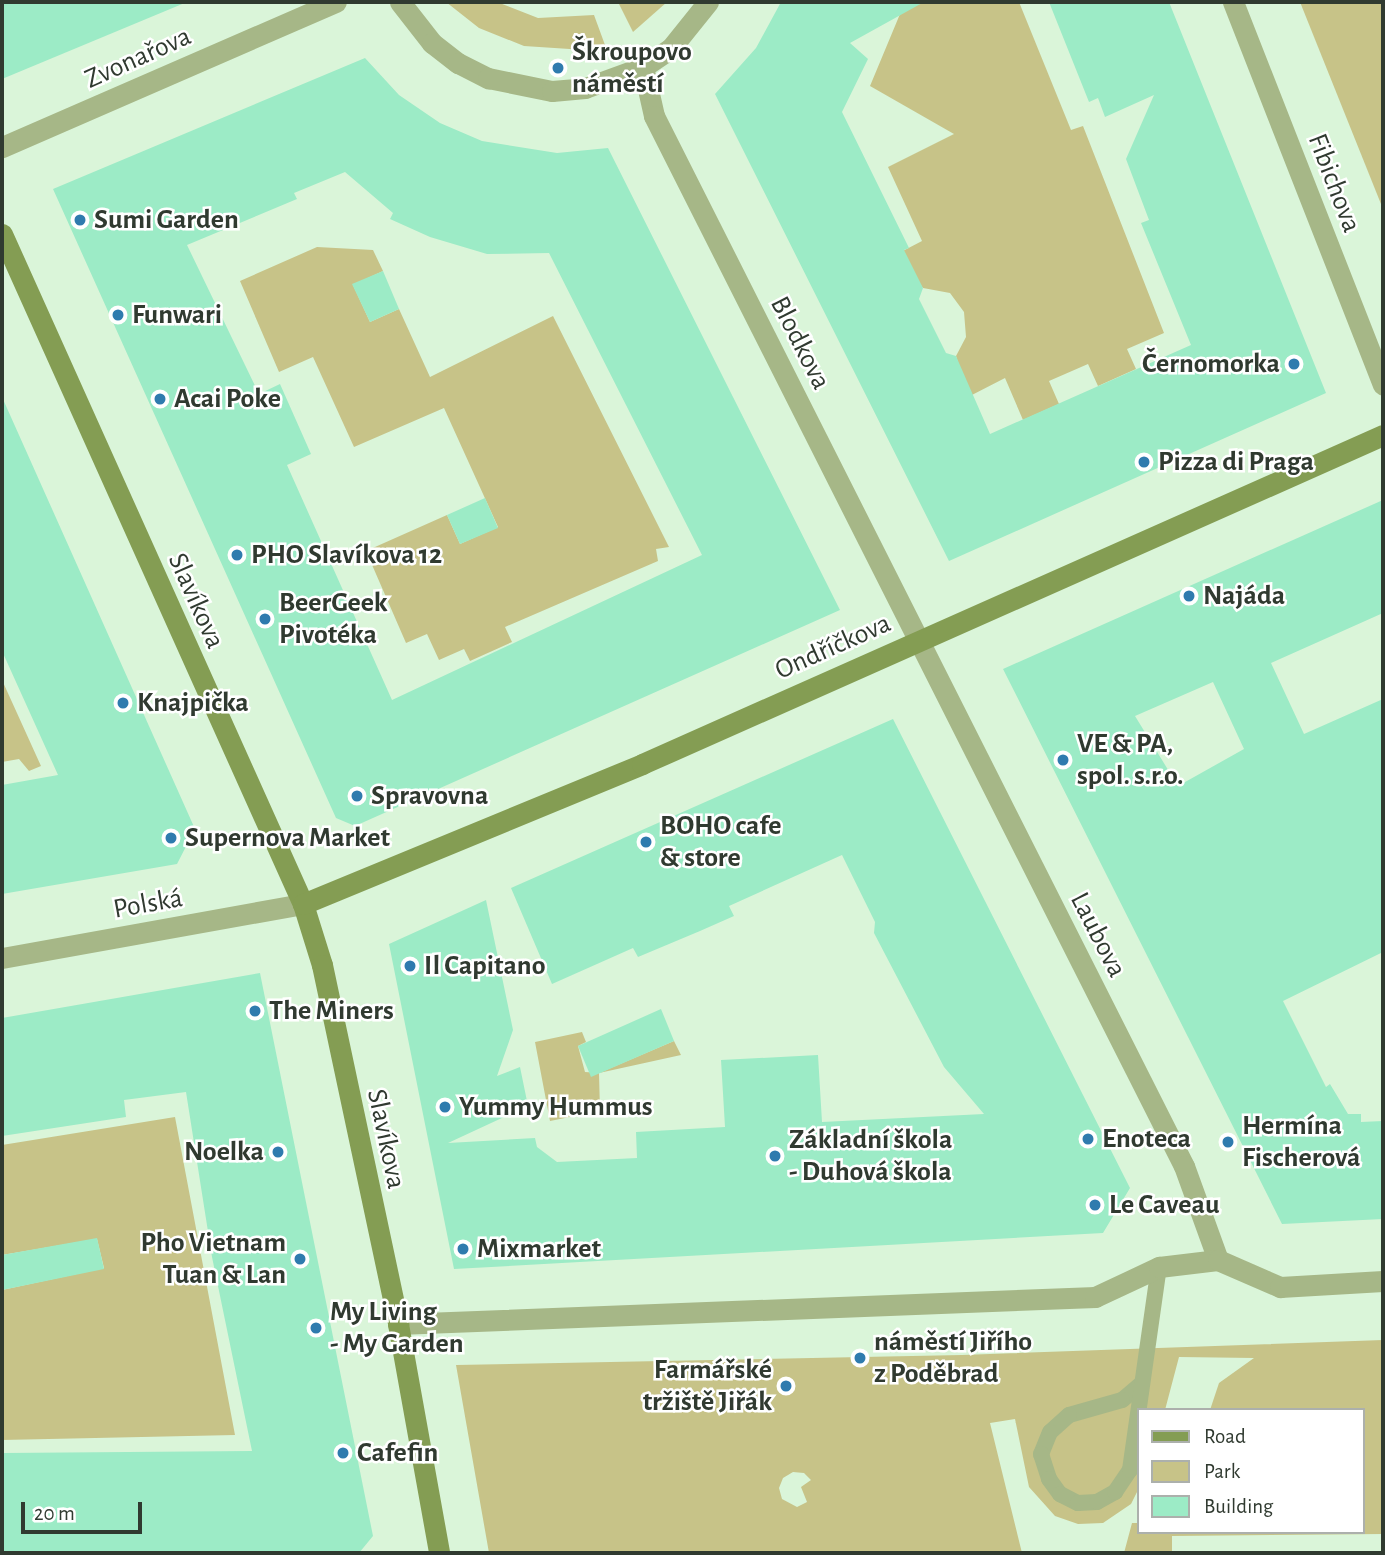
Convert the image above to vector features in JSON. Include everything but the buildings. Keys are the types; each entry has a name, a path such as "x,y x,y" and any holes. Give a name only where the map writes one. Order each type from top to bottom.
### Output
{"street":[{"name":"Zvonařova","path":"2,147 336,2"},
{"path":"400,2 432,43 458,63 519,87 585,88 643,67 671,48 708,2"},
{"name":"Fibichova","path":"1233,2 1383,385"},
{"name":"Blodkova","path":"643,67 654,116 918,639"},
{"name":"Slavíkova","path":"2,234 303,904 322,965 398,1324"},
{"name":"Ondříčkova","path":"303,904 642,764 918,639 1383,435"},
{"name":"Laubova","path":"918,639 1184,1166 1218,1260"},
{"name":"Polská","path":"2,958 303,904"},
{"path":"439,1553 398,1324 1095,1297 1159,1267 1218,1260 1280,1287 1383,1281"}],"lane":[{"path":"1137,1408 1159,1267"},
{"path":"1136,1419 1130,1470 1115,1492 1097,1502 1078,1503 1060,1493 1049,1479 1041,1454 1050,1432 1069,1415 1122,1400 1140,1385"}],"green space":[{"path":"446,2 497,2 538,18 594,15 605,45 585,50 524,46 479,28"},
{"path":"618,2 667,2 633,32"},
{"path":"905,2 1019,2 1071,130 1083,126 1164,333 1127,349 1136,369 1098,386 1088,364 1049,381 1059,404 1023,420 1005,378 968,397 956,356 966,337 964,312 950,293 923,288 897,254 922,241 888,167 954,134 870,86"},
{"path":"1300,2 1383,2 1383,209"},
{"path":"317,247 373,250 383,271 353,285 370,322 399,309 430,377 553,316 669,547 656,549 658,561 505,627 512,642 470,661 464,649 439,660 427,634 406,643 366,551 447,515 460,544 498,527 444,408 354,447 313,357 279,372 240,281"},
{"path":"2,680 41,766 29,771 19,759 2,762"},
{"path":"582,1032 586,1042 578,1046 585,1072 599,1073 600,1111 550,1121 535,1042"},
{"path":"674,1041 681,1055 599,1073"},
{"path":"175,1117 235,1435 2,1440 2,1290 104,1268 97,1239 2,1255 2,1145"},
{"path":"1383,1340 1383,1534 1172,1536 1172,1553 1124,1553 1132,1523 1136,1523 1136,1534 1364,1534 1364,1408 1211,1408 1219,1383 1254,1358 1179,1357 1166,1408 1136,1408 1136,1494 1131,1504 1103,1523 1078,1524 1055,1516 1029,1487 1015,1419 990,1423 1022,1553 489,1553 456,1365 962,1355","holes":["793,1472 804,1473 811,1480 801,1487 807,1502 797,1507 782,1499 779,1488 783,1478"]}],"place":[{"name":"Škroupovo náměstí","path":"558,68"},
{"name":"Sumi Garden","path":"80,220"},
{"name":"Funwari","path":"118,315"},
{"name":"Černomorka","path":"1294,364"},
{"name":"Acai Poke","path":"160,399"},
{"name":"Pizza di Praga","path":"1144,462"},
{"name":"PHO Slavíkova 12","path":"237,555"},
{"name":"Najáda","path":"1189,596"},
{"name":"BeerGeek Pivotéka","path":"265,619"},
{"name":"Knajpička","path":"123,703"},
{"name":"VE & PA, spol. s.r.o.","path":"1063,760"},
{"name":"Spravovna","path":"357,796"},
{"name":"Supernova Market","path":"171,838"},
{"name":"BOHO cafe & store","path":"646,842"},
{"name":"Il Capitano","path":"410,966"},
{"name":"The Miners","path":"255,1011"},
{"name":"Yummy Hummus","path":"445,1107"},
{"name":"Enoteca","path":"1088,1139"},
{"name":"Hermína Fischerová","path":"1228,1142"},
{"name":"Noelka","path":"278,1152"},
{"name":"Základní škola - Duhová škola","path":"775,1156"},
{"name":"Le Caveau","path":"1095,1205"},
{"name":"Mixmarket","path":"463,1249"},
{"name":"Pho Vietnam Tuan & Lan","path":"300,1259"},
{"name":"My Living - My Garden","path":"316,1328"},
{"name":"náměstí Jiřího z Poděbrad","path":"860,1358"},
{"name":"Farmářské tržiště Jiřák","path":"786,1386"},
{"name":"Cafefin","path":"343,1453"}]}
